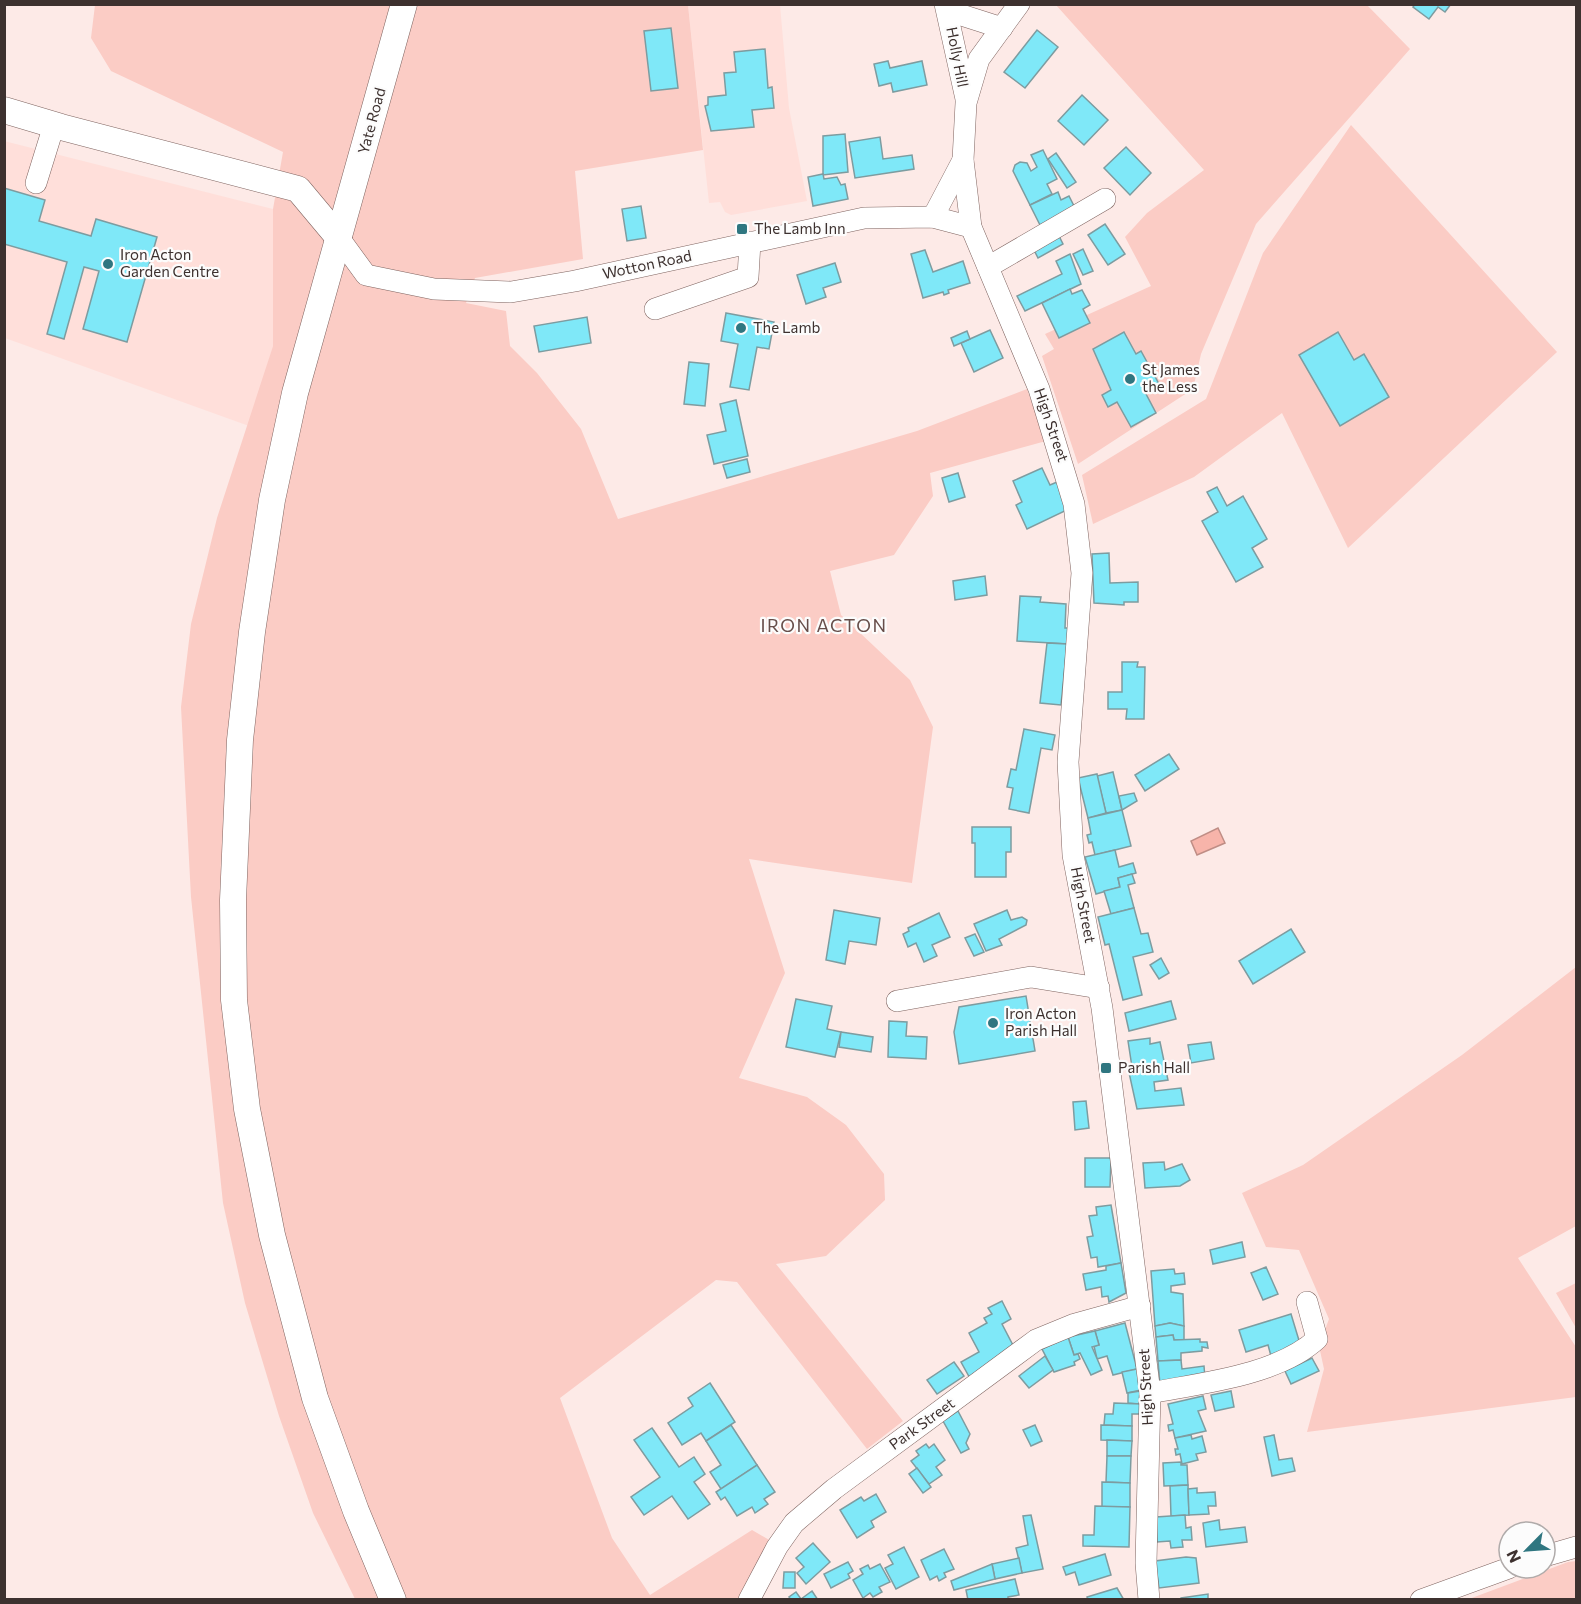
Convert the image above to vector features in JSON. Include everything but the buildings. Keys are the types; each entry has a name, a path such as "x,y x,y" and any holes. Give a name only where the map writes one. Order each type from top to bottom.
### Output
{"main road":[{"name":"Yate Road","path":"393,1599 356,1511 315,1398 272,1235 247,1109 234,1000 234,825 240,740 252,632 272,500 293,402 404,4"},
{"path":"4,110 298,189 339,238"}],"street":[{"path":"933,217 963,160 966,103 979,59 1019,4"},
{"name":"Holly Hill","path":"947,8 1002,28"},
{"name":"Holly Hill","path":"947,8 966,103"},
{"path":"36,183 54,124"},
{"name":"High Street","path":"963,160 971,227 1039,388 1074,504 1082,573 1068,762 1072,843 1099,988 1150,1393 1146,1563 1149,1599"},
{"path":"988,267 1106,199"},
{"name":"Wotton Road","path":"339,238 366,275 434,289 476,293 511,292 575,281 864,218 933,217 971,227"},
{"path":"656,309 748,277 750,242"},
{"path":"897,1001 1031,977 1099,988"},
{"path":"1150,1393 1236,1376 1301,1353 1317,1338 1307,1302"},
{"name":"Park Street","path":"749,1599 777,1547 794,1523 834,1489 1036,1340 1075,1324 1140,1306"},
{"path":"1557,1553 1576,1547"},
{"path":"1421,1599 1497,1572"}],"shaded area":[{"path":"95,5 688,5 703,150 575,171 583,259 475,278 466,303 506,311 510,346 537,373 581,429 618,519 917,431 1027,389 1046,441 930,473 933,496 894,555 830,571 841,615 910,680 933,727 912,883 749,859 785,973 739,1078 807,1097 846,1125 884,1174 885,1200 826,1256 776,1264 903,1421 867,1449 737,1282 716,1280 560,1398 612,1538 650,1595 752,1530 771,1541 738,1599 355,1599 313,1513 279,1416 245,1303 223,1203 191,897 181,707 191,624 217,518 273,346 273,209 283,152 111,71 91,38"},
{"path":"688,5 780,5 789,108 807,201 731,215 725,212 720,202 709,203"},
{"path":"1056,5 1367,5 1410,49 1256,224 1201,354 1193,389 1078,464 1042,356 1054,349 1045,334 1151,286 1125,237 1147,213 1204,170"},
{"path":"1351,125 1557,352 1348,548 1282,413 1194,477 1093,524 1082,475 1206,399 1263,253"},
{"path":"4,141 273,209 273,346 249,426 5,338"},
{"path":"1218,828 1225,843 1197,855 1191,841"},
{"path":"1576,967 1576,1226 1518,1258 1576,1347 1576,1397 1307,1432 1324,1369 1319,1346 1329,1319 1299,1250 1266,1247 1242,1193 1303,1165 1462,1055"},
{"path":"1576,1283 1576,1328 1556,1293"},
{"path":"1576,1561 1576,1599 1469,1599 1520,1580 1557,1580 1557,1566"}],"place":[{"name":"The Lamb Inn","path":"742,229"},
{"name":"Iron Acton Garden Centre","path":"108,264"},
{"name":"The Lamb","path":"741,328"},
{"name":"St James the Less","path":"1130,379"},
{"name":"Iron Acton Parish Hall","path":"993,1023"},
{"name":"Parish Hall","path":"1106,1068"}],"district":[{"name":"IRON ACTON","path":"824,626"}]}
